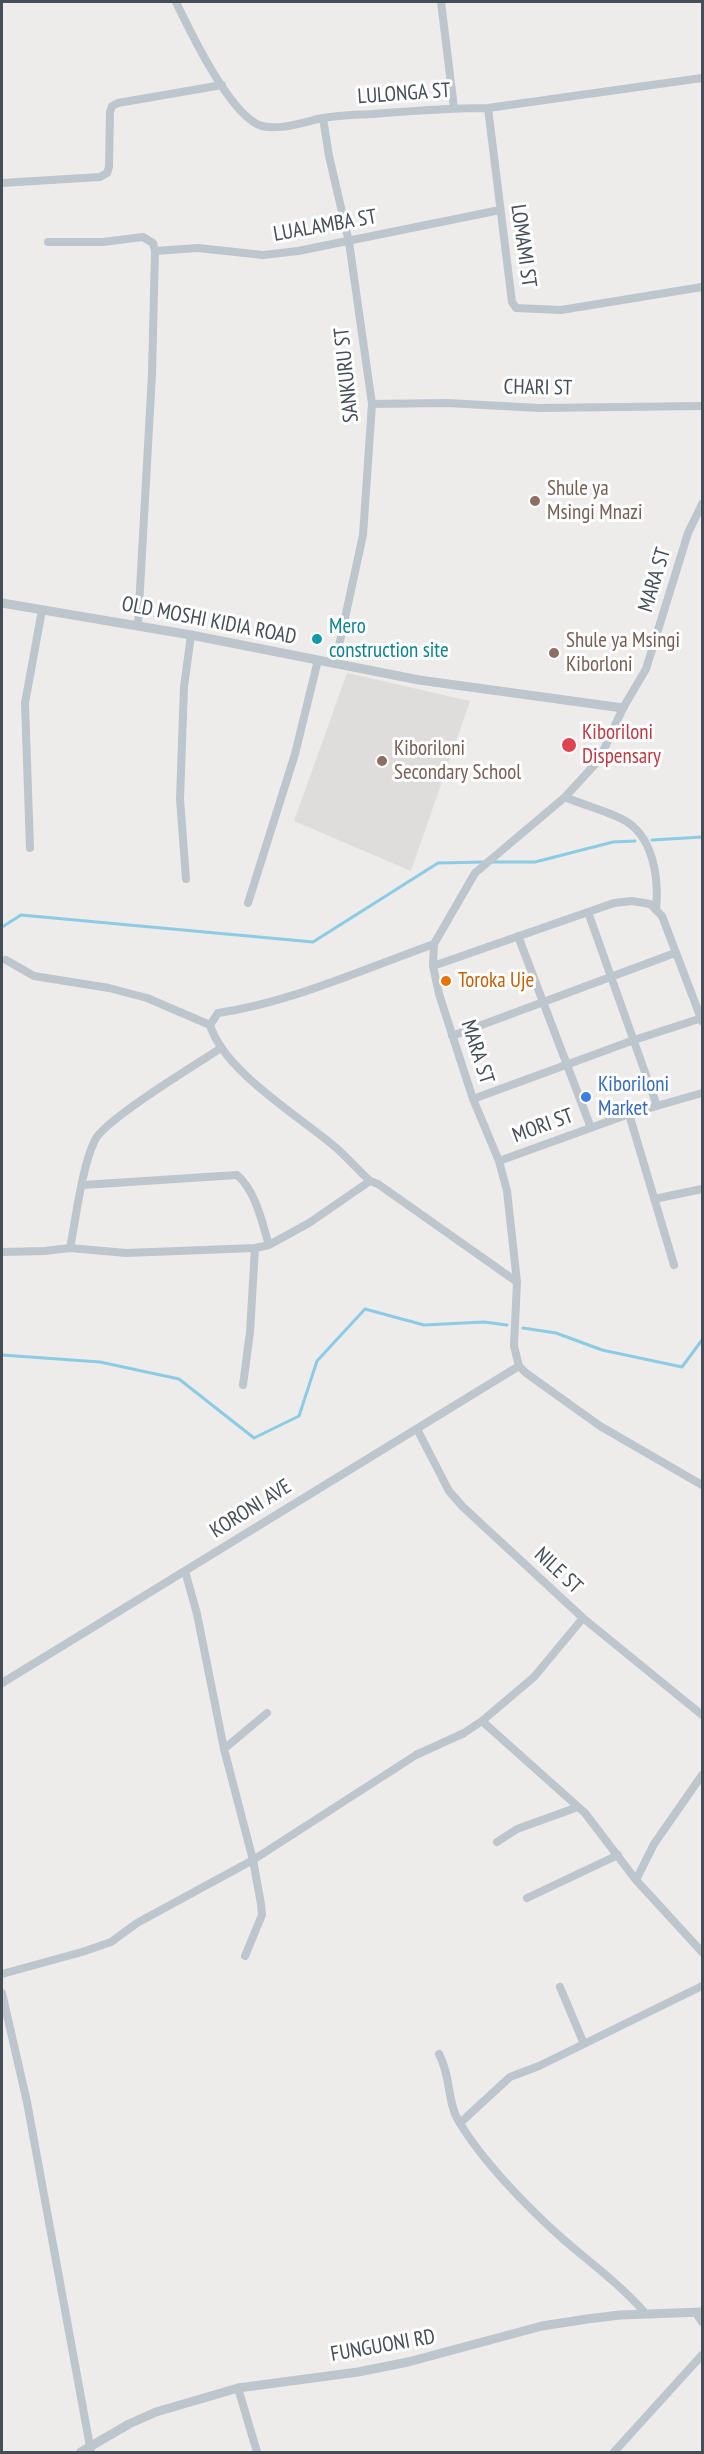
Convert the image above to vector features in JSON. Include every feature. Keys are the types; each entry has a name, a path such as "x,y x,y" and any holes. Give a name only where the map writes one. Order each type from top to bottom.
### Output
{"street":[{"name":"LULONGA ST","path":"176,2 199,48 222,85 243,112 254,123 262,126 288,126 323,118 454,108 488,108 702,78"},
{"path":"441,2 454,108"},
{"path":"2,183 100,177 107,173 110,167 110,112 112,106 118,103 222,85"},
{"name":"LOMAMI ST","path":"488,108 500,210 513,302 516,308 561,310 702,287"},
{"name":"SANKURU ST","path":"323,118 329,156 349,242 372,404 363,535 335,664"},
{"name":"LUALAMBA ST","path":"155,250 198,248 263,255 298,251 500,210"},
{"path":"48,242 103,242 143,237 153,243 155,250 152,374 138,625"},
{"name":"CHARI ST","path":"372,404 447,403 539,408 702,406"},
{"name":"MARA ST","path":"519,1366 514,1346 517,1282 507,1191 499,1161 473,1100 439,994 433,966 434,944 476,873 565,797 599,760 623,708 646,669 688,533 702,504"},
{"name":"OLD MOSHI KIDIA ROAD","path":"2,603 138,625 419,680 623,708"},
{"path":"30,848 25,703 42,610"},
{"path":"186,879 180,799 184,687 190,635"},
{"path":"248,903 295,754 318,660"},
{"path":"565,797 616,816 634,828 645,843 654,864 657,879 656,910"},
{"path":"433,966 614,903 632,901 650,904 662,916 702,1019 633,1040 473,1100"},
{"path":"588,912 657,1106"},
{"path":"518,936 591,1128"},
{"path":"210,1025 218,1013 291,995 434,944"},
{"path":"452,1036 675,953"},
{"path":"6,960 34,976 90,984 147,998 210,1025 221,1048 256,1084 337,1148 369,1181 378,1184 517,1282"},
{"path":"70,1248 91,1148 100,1131 221,1048"},
{"name":"MORI ST","path":"499,1161 629,1114 702,1093"},
{"path":"629,1114 674,1265"},
{"path":"83,1185 237,1175 254,1202 269,1245"},
{"path":"2,1252 70,1248 126,1253 255,1248 269,1245 309,1223 369,1181"},
{"path":"654,1199 702,1189"},
{"path":"243,1384 250,1332 255,1248"},
{"path":"519,1366 531,1378 600,1426 702,1485"},
{"name":"KORONI AVE","path":"2,1683 519,1366"},
{"name":"NILE ST","path":"417,1429 449,1491 463,1507 583,1618 702,1715"},
{"path":"184,1571 209,1669 224,1749 253,1860 261,1915 245,1956"},
{"path":"2,1974 103,1945 137,1923 253,1860 400,1764 482,1721 534,1677 583,1618"},
{"path":"224,1749 267,1713"},
{"path":"482,1721 578,1807 636,1880 702,1952"},
{"path":"636,1880 654,1844 702,1775"},
{"path":"497,1842 517,1829 578,1807"},
{"path":"527,1898 618,1856"},
{"path":"460,2123 510,2078 702,1986"},
{"path":"560,1987 584,2044"},
{"path":"2,1993 27,2102 90,2449"},
{"path":"439,2054 449,2079 453,2108 460,2123 512,2189 564,2239 633,2299 646,2314"},
{"path":"699,2312 702,2322"},
{"name":"FUNGUONI RD","path":"81,2452 156,2412 238,2388 358,2372 408,2362 551,2325 620,2315 699,2312"},
{"path":"614,2452 702,2355"},
{"path":"238,2388 257,2452"}],"shaded area":[{"name":"Kiboriloni Secondary School","path":"347,673 470,701 411,871 294,821"}],"waterway":[{"path":"652,840 702,837"},
{"path":"492,862 535,862 613,842 635,841"},
{"path":"2,927 21,915 313,942 438,863 485,862"},
{"path":"2,1355 100,1362 179,1379 254,1438 299,1416 317,1361 365,1309 424,1325 484,1322 507,1325"},
{"path":"523,1328 556,1333 602,1350 682,1367 702,1340"}],"place":[{"name":"Shule ya Msingi Mnazi","path":"535,501"},
{"name":"Mero construction site","path":"317,639"},
{"name":"Shule ya Msingi Kiborloni","path":"554,653"},
{"name":"Kiboriloni Dispensary","path":"569,745"},
{"name":"Kiboriloni Secondary School","path":"382,761"},
{"name":"Toroka Uje","path":"446,981"},
{"name":"Kiboriloni Market","path":"586,1097"}]}
